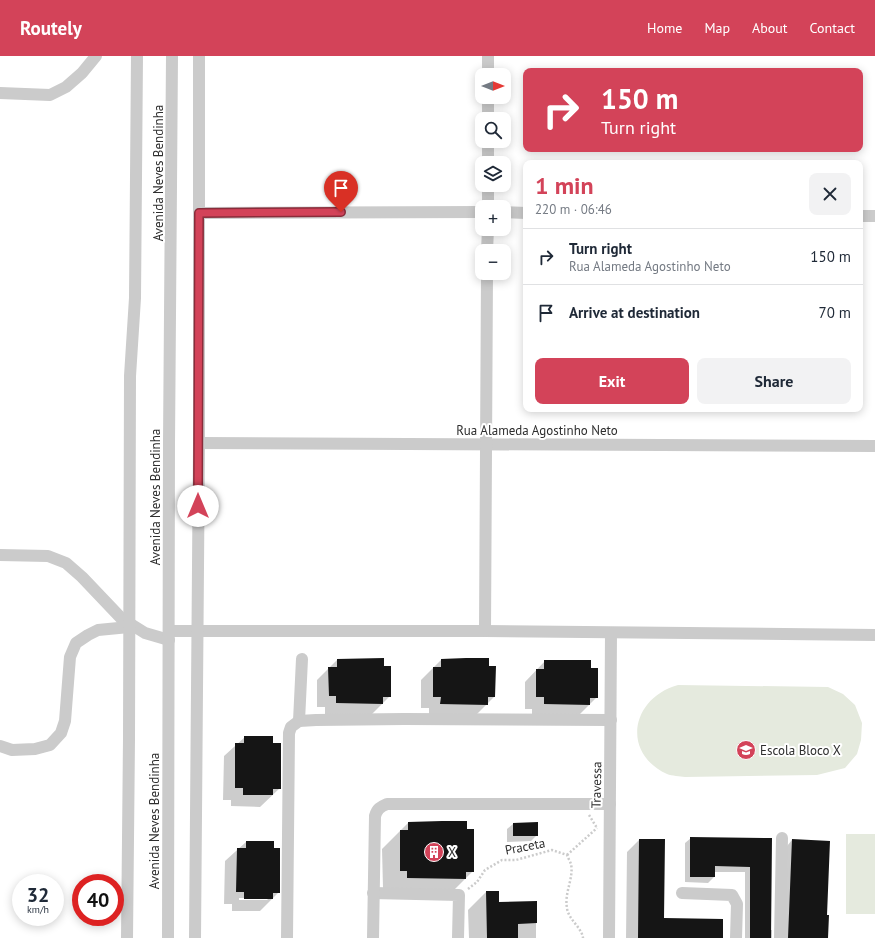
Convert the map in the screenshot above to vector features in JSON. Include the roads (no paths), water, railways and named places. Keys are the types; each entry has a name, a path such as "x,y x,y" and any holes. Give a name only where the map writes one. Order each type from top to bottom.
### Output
{"street":[{"path":"0,93 50,95 66,87 82,73 96,56"},
{"path":"127,938 130,376 135,298 137,56"},
{"name":"Avenida Neves Bendinha","path":"168,938 169,443 172,56"},
{"path":"195,938 199,443 199,56"},
{"path":"488,56 488,68"},
{"path":"199,213 475,212"},
{"path":"511,212 523,212"},
{"path":"863,216 875,216"},
{"path":"485,632 487,280"},
{"name":"Rua Alameda Agostinho Neto","path":"199,443 875,446"},
{"path":"0,555 48,556 66,563 82,577 121,618 129,625 145,633 169,635 197,631 875,634"},
{"path":"0,746 12,750 35,749 50,745 61,733 66,721 70,657 76,643 98,630 129,625"},
{"name":"Travessa","path":"609,938 611,633"},
{"path":"300,721 302,659"},
{"path":"287,938 289,733 291,727 300,721 404,719 611,720"},
{"path":"373,938 375,816 376,810 380,806 387,804 610,804"},
{"path":"780,938 782,838"},
{"path":"373,893 459,895 458,938"},
{"path":"682,893 732,895 737,904 736,938"}],"place":[{"name":"Escola Bloco X","path":"746,750"},
{"name":"X","path":"434,852"}]}
